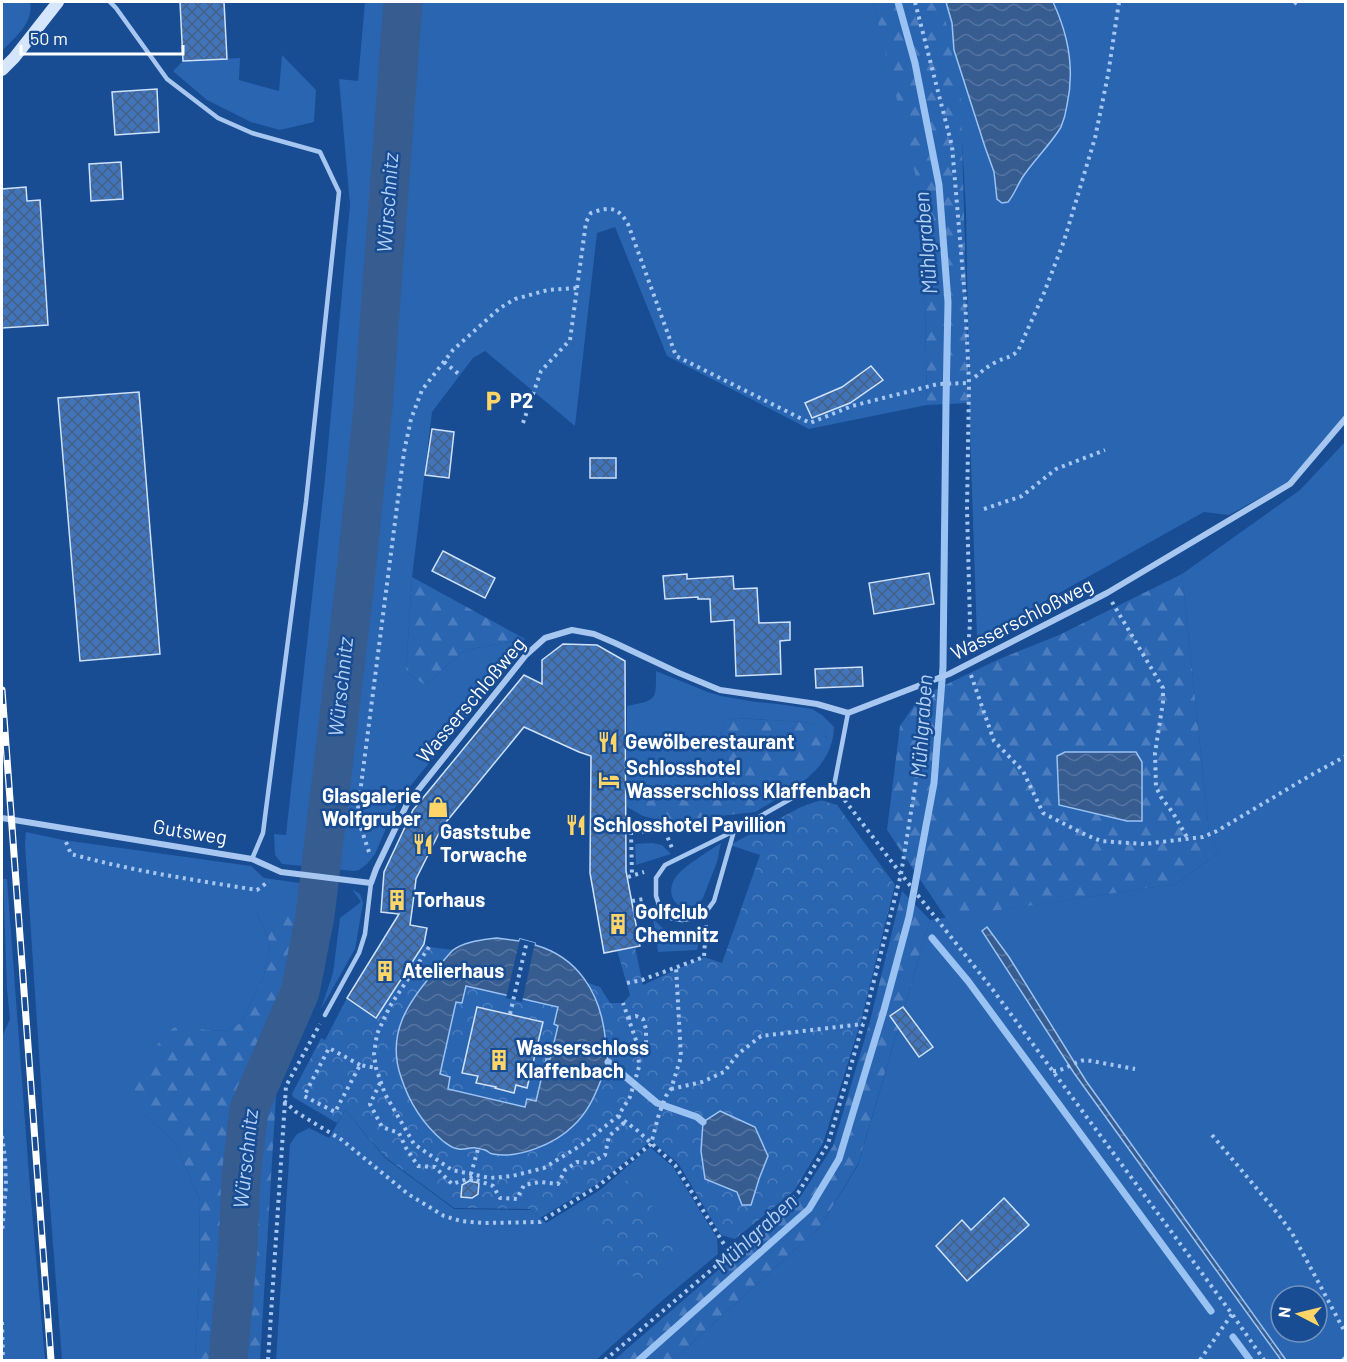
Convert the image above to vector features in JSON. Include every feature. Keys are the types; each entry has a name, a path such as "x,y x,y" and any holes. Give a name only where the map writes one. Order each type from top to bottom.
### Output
{"main road":[{"path":"2,70 58,2"}],"street":[{"name":"Wasserschloßweg","path":"371,883 407,804 526,655 545,638 572,630 594,634 720,690 817,704 848,713 949,674 1107,593 1290,484 1346,418"},
{"name":"Gutsweg","path":"2,818 252,859 281,872 371,883"}],"lane":[{"path":"110,2 167,79 218,118 252,133 320,152 339,192 306,502 263,833 252,859"},
{"path":"735,831 714,902 706,912 695,918 682,920 670,918 660,908 656,896 656,878 665,866 735,831 802,792 834,786 848,713"},
{"path":"325,1015 359,953 365,934 371,883"}],"path":[{"path":"915,2 952,146 965,298 969,383 967,509 970,623 967,664 994,741 1023,771 1044,813 1101,841 1144,844 1203,837 1217,831 1346,756"},
{"path":"975,377 989,366 1011,357 1018,351 1064,241 1095,138 1108,75 1119,2"},
{"path":"523,423 541,371 570,340 586,222 591,213 601,209 614,209 622,214 628,224 676,356 810,423 852,406 938,384 969,383"},
{"path":"376,869 366,846 358,809 404,452 411,419 422,390 453,350 500,308 515,299 548,290 577,288"},
{"path":"444,362 460,375"},
{"path":"984,509 1022,496 1056,469 1105,450"},
{"path":"1107,593 1163,688 1155,753 1156,787 1188,839"},
{"path":"605,1360 798,1193 828,1144 863,1024 901,874 922,744 937,679"},
{"path":"834,786 993,990 1264,1360"},
{"path":"60,828 71,854 166,876 256,890 281,872"},
{"path":"632,876 629,832 665,831 677,860"},
{"path":"632,901 644,899"},
{"path":"627,983 642,980 704,957 706,912"},
{"path":"510,1014 527,941"},
{"path":"429,947 390,1006 377,1034 375,1046 376,1068 380,1082 414,1144 452,1170 493,1186 500,1198 518,1199 524,1185 540,1182 558,1184 565,1170 577,1162 591,1163 605,1155 609,1136 625,1122"},
{"path":"284,1101 296,1112 342,1140 408,1194 444,1216 461,1221 483,1223 540,1222 598,1186 651,1144 659,1114 671,1089 681,1057 676,967"},
{"path":"380,1082 370,1104 382,1127 399,1133 418,1166 435,1167 452,1184 471,1178 512,1176 544,1168 583,1144 618,1116 630,1097 639,1067 638,1046 623,1003"},
{"path":"268,1360 286,1086 325,1015"},
{"path":"628,1018 636,1016 643,1019 646,1042 638,1051"},
{"path":"671,1089 702,1082 724,1072 738,1054 761,1036 863,1024"},
{"path":"360,1065 335,1112 304,1096 329,1048 360,1065 376,1068"},
{"path":"1053,1071 1086,1060 1135,1069"},
{"path":"618,1116 675,1164 730,1254"},
{"path":"1212,1135 1285,1224 1346,1334"},
{"path":"2,1136 6,1185 2,1233"},
{"path":"471,1178 478,1149"},
{"path":"1200,1360 1232,1314"},
{"path":"2,1322 3,1360"},
{"path":"1343,1360 1346,1357"}],"green space":[{"path":"2,2 30,2 30,10 22,29 2,51"},
{"path":"365,2 873,2 898,94 923,206 927,405 809,429 667,356 615,227 597,233 575,426 485,351 473,358 432,412 412,577 406,672 425,685 465,650 525,639 514,652 507,653 483,685 484,696 398,801 375,854 367,864 354,871 282,864 275,855 274,834 286,835 325,479 350,205 339,79 358,81"},
{"path":"873,2 942,2 961,99 969,403 927,405 923,206"},
{"path":"939,2 1345,2 1345,417 1290,481 1229,515 1204,512 977,639 969,403 966,210 962,141"},
{"path":"282,55 316,90 314,122 280,130 251,122 207,100 173,71 183,61 240,58 239,80 279,91"},
{"path":"1345,442 1345,1360 673,1360 820,1227 858,1165 930,920 1176,884 1219,852 1209,831 1182,574 1300,490"},
{"path":"1182,574 1209,831 1219,852 1176,884 946,918 887,830 900,726 920,697 997,660 1059,635"},
{"path":"412,577 525,639 465,650 425,685 406,672"},
{"path":"656,671 721,696 812,709 834,727 832,743 826,756 806,779 755,812 755,805 797,781 826,737 821,725 804,722 737,718 726,720 704,787 643,797 627,807 627,706 653,698 656,688"},
{"path":"736,718 822,725 825,748 821,757 806,774 755,805 755,812 666,822 643,816 627,807 643,797 704,787 726,720"},
{"path":"821,800 837,805 895,885 861,1021 823,1143 794,1191 735,1239 721,1235 678,1163 651,1141 597,1184 540,1218 530,1209 454,1208 385,1157 345,1110 337,1123 293,1097 292,1094 321,1038 325,1040 347,998 376,1018 424,944 429,947 454,950 422,987 406,1010 396,1041 457,1149 471,1147 492,1154 516,1154 536,1149 572,1127 591,1104 608,1062 604,1028 596,999 588,983 600,987 610,1003 623,1003 630,995 617,950 635,947 643,985 704,957 722,963 760,855 730,845 801,807","holes":["768,1156 759,1179 742,1205 737,1192"]},
{"path":"26,832 63,840 251,866 264,878 307,884 301,913 257,913 270,943 264,975 242,1022 227,1031 206,1030 144,1114 175,1143 200,1200 195,1360 62,1360 44,1128"},
{"path":"721,843 717,862 703,898 689,907 677,904 671,893 675,878 689,864"},
{"path":"635,844 662,845 671,854 636,865"},
{"path":"3,879 7,879 45,1360 2,1360 2,1037 10,1019"},
{"path":"352,889 360,894 363,903 355,949 321,1009 333,973 340,918 361,902"},
{"path":"902,891 930,920 858,1164 820,1227 673,1360 614,1360 801,1196 833,1146 870,1021"},
{"path":"257,913 301,913 286,982 241,1108 230,1176 219,1360 195,1360 200,1200 175,1143 144,1114 136,1102 134,1086 136,1073 173,1028 184,1026 227,1031 242,1022 264,975 270,943"},
{"path":"653,918 669,933 686,935 701,932 697,950 658,952"},
{"path":"466,986 558,1007 555,1024 558,1025 550,1060 545,1059 536,1101 525,1107 448,1089 450,1077 440,1075 456,1001"},
{"path":"265,1090 276,1096 260,1360 236,1360 248,1178 255,1111"},
{"path":"345,1110 385,1158 454,1209 531,1210 546,1223 600,1190 650,1147 673,1167 717,1238 718,1254 596,1360 276,1360 290,1144 297,1134 309,1128 329,1138"},
{"path":"636,1180 678,1250 654,1287 599,1259 604,1226 587,1214 587,1205 625,1181"}],"water":[{"path":"946,2 1053,2 1063,27 1070,65 1069,92 1064,119 1057,133 1026,172 1008,202 1002,203 997,199 994,172 954,50 952,23"},
{"path":"1065,752 1136,752 1142,762 1142,821 1127,821 1059,805 1057,756"},
{"path":"987,927 1009,957 1086,1081 1269,1336 1269,1343 1074,1073 982,931"},
{"path":"497,938 519,941 520,939 535,943 563,958 575,968 592,991 598,1005 608,1053 606,1067 596,1093 578,1121 556,1139 536,1149 503,1155 476,1148 457,1149 443,1141 429,1127 404,1086 397,1061 396,1047 398,1033 408,1007 453,950 469,943","holes":["466,986 558,1007 554,1024 558,1026 550,1059 546,1059 536,1101 527,1099 525,1107 448,1089 450,1077 440,1074 456,1002 462,1003"]},
{"path":"720,1111 755,1127 768,1156 751,1205 742,1205 737,1192 705,1179 701,1151 703,1122"},
{"path":"1269,1344 1275,1344 1286,1360 1281,1360"}],"pier":[{"path":"520,939 535,943 522,1002 506,998"}],"building":[{"path":"180,2 224,2 227,59 183,61"},
{"path":"157,89 159,132 115,135 112,92"},
{"path":"121,162 123,199 91,201 89,164"},
{"path":"26,187 27,201 40,200 48,325 2,328 2,189"},
{"path":"871,366 883,380 850,403 812,418 805,403 842,387"},
{"path":"139,392 160,654 80,661 58,398"},
{"path":"432,429 454,432 449,478 425,475"},
{"path":"590,458 616,458 616,478 590,478"},
{"path":"443,551 495,578 485,598 432,571"},
{"path":"929,573 934,604 874,614 869,583"},
{"path":"687,574 687,579 733,576 734,589 757,588 759,623 790,622 790,640 780,641 781,674 736,676 734,620 711,622 710,599 698,599 698,597 665,599 663,576"},
{"path":"563,644 597,645 625,661 626,871 640,946 604,953 590,873 591,756 524,727 442,827 416,879 410,925 427,928 424,944 376,1018 347,998 399,914 381,912 384,872 413,810 524,675 542,684 542,660"},
{"path":"862,667 863,686 816,688 815,669"},
{"name":"Wasserschloss Klaffenbach","path":"477,1007 543,1022 527,1088 516,1085 514,1093 476,1083 478,1076 462,1073"},
{"path":"903,1007 933,1047 919,1057 890,1016"},
{"path":"469,1181 479,1183 478,1194 472,1198 461,1197 462,1185"},
{"path":"1004,1198 1029,1225 967,1281 936,1246 962,1220 971,1230"}],"waterway":[{"name":"Würschnitz","path":"228,1360 238,1248 241,1177 249,1109 300,992 315,916 354,591 373,408 403,2"},
{"name":"Mühlgraben","path":"639,1360 809,1209 839,1159 884,1010 909,917 934,783 943,667 948,302 939,185 915,63 898,2"},
{"path":"932,938 968,981 1211,1311"},
{"path":"608,1062 657,1103 697,1117 703,1122"},
{"path":"1233,1337 1250,1360"}],"railway":[{"path":"2,690 51,1360"}],"place":[{"name":"P2","path":"493,401"},
{"name":"Gewölberestaurant","path":"608,742"},
{"name":"Schlosshotel Wasserschloss Klaffenbach","path":"609,780"},
{"name":"Glasgalerie Wolfgruber","path":"438,807"},
{"name":"Schlosshotel Pavillion","path":"576,825"},
{"name":"Gaststube Torwache","path":"423,844"},
{"name":"Torhaus","path":"397,900"},
{"name":"Golfclub Chemnitz","path":"618,924"},
{"name":"Atelierhaus","path":"385,971"},
{"name":"Wasserschloss Klaffenbach","path":"499,1060"}]}
